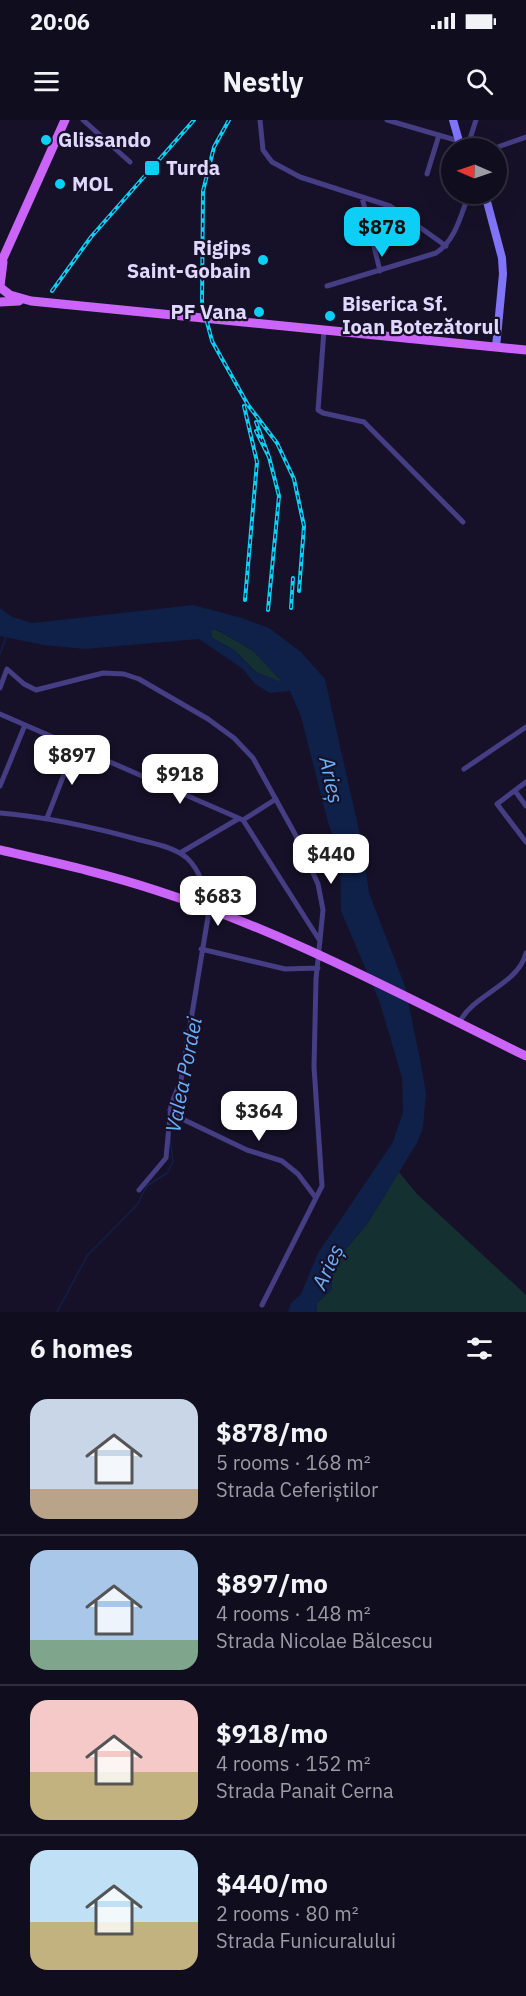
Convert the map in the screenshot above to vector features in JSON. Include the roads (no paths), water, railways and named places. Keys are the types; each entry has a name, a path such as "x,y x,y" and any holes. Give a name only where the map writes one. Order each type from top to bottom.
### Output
{"main road":[{"path":"0,294 1,264 65,120"},
{"path":"0,286 6,294 26,300"},
{"path":"0,302 26,300 526,350"},
{"path":"0,850 120,879 214,911 310,952 526,1056"}],"street":[{"path":"82,120 130,162"},
{"path":"260,120 263,150 272,162 300,177 390,206 446,246"},
{"path":"387,120 449,138"},
{"path":"453,120 458,138"},
{"path":"470,138 476,120"},
{"path":"427,174 439,135"},
{"path":"507,144 526,137"},
{"path":"362,197 380,271"},
{"path":"327,286 417,261 446,246 465,204"},
{"path":"488,204 502,258 503,274 496,346"},
{"path":"324,330 318,410 364,422 463,522"},
{"path":"0,688 7,669 24,684 36,690 103,674 124,674 139,680 234,738 253,758 318,884 323,910 314,1067 322,1186 262,1305"},
{"path":"0,714 241,820 321,942"},
{"path":"0,786 26,725"},
{"path":"464,769 526,727"},
{"path":"47,818 75,746"},
{"path":"526,782 497,805 526,842"},
{"path":"515,791 526,806"},
{"path":"180,853 276,799"},
{"path":"0,813 47,818 89,826 180,853 194,865 207,900 208,917 184,1061 170,1110 166,1158 139,1190"},
{"path":"201,949 285,969 318,968"},
{"path":"459,1023 466,1010 518,969 526,952"},
{"path":"170,1110 176,1116 247,1150 282,1161 298,1174 316,1198"}],"water":[{"name":"Arieș","path":"193,605 269,628 301,652 325,679 362,844 369,893 405,986 426,1093 423,1128 417,1143 367,1224 334,1263 331,1290 317,1303 317,1312 288,1312 291,1303 301,1294 318,1253 393,1142 403,1112 402,1078 380,1003 341,911 340,856 328,822 301,717 290,691 270,693 255,684 243,669 199,639 85,649 43,645 0,636 0,608 12,617 33,623","holes":["215,629 251,649 282,682 256,672 234,650 212,638 211,631"]}],"waterway":[{"path":"0,654 6,637"},
{"name":"Valea Pordei","path":"184,1076 199,986"},
{"name":"Valea Pordei","path":"175,1111 181,1086"},
{"name":"Valea Pordei","path":"172,1125 174,1115"},
{"name":"Valea Pordei","path":"57,1312 87,1256 137,1205 147,1186 167,1173 173,1162 170,1136"}],"railway":[{"path":"52,291 91,237 194,120"},
{"path":"229,120 214,147 203,191 202,303 212,341 248,405 277,443 294,479 304,526 299,591"},
{"path":"244,406 257,462 245,600"},
{"path":"256,422 269,457 256,431"},
{"path":"268,610 279,496 269,457"},
{"path":"291,608 293,578"}],"place":[{"name":"Glissando","path":"46,140"},
{"name":"Turda","path":"152,168"},
{"name":"MOL","path":"60,184"},
{"name":"Rigips Saint-Gobain","path":"263,260"},
{"name":"PF Vana","path":"259,312"},
{"name":"Biserica Sf. Ioan Botezătorul","path":"330,316"}]}
